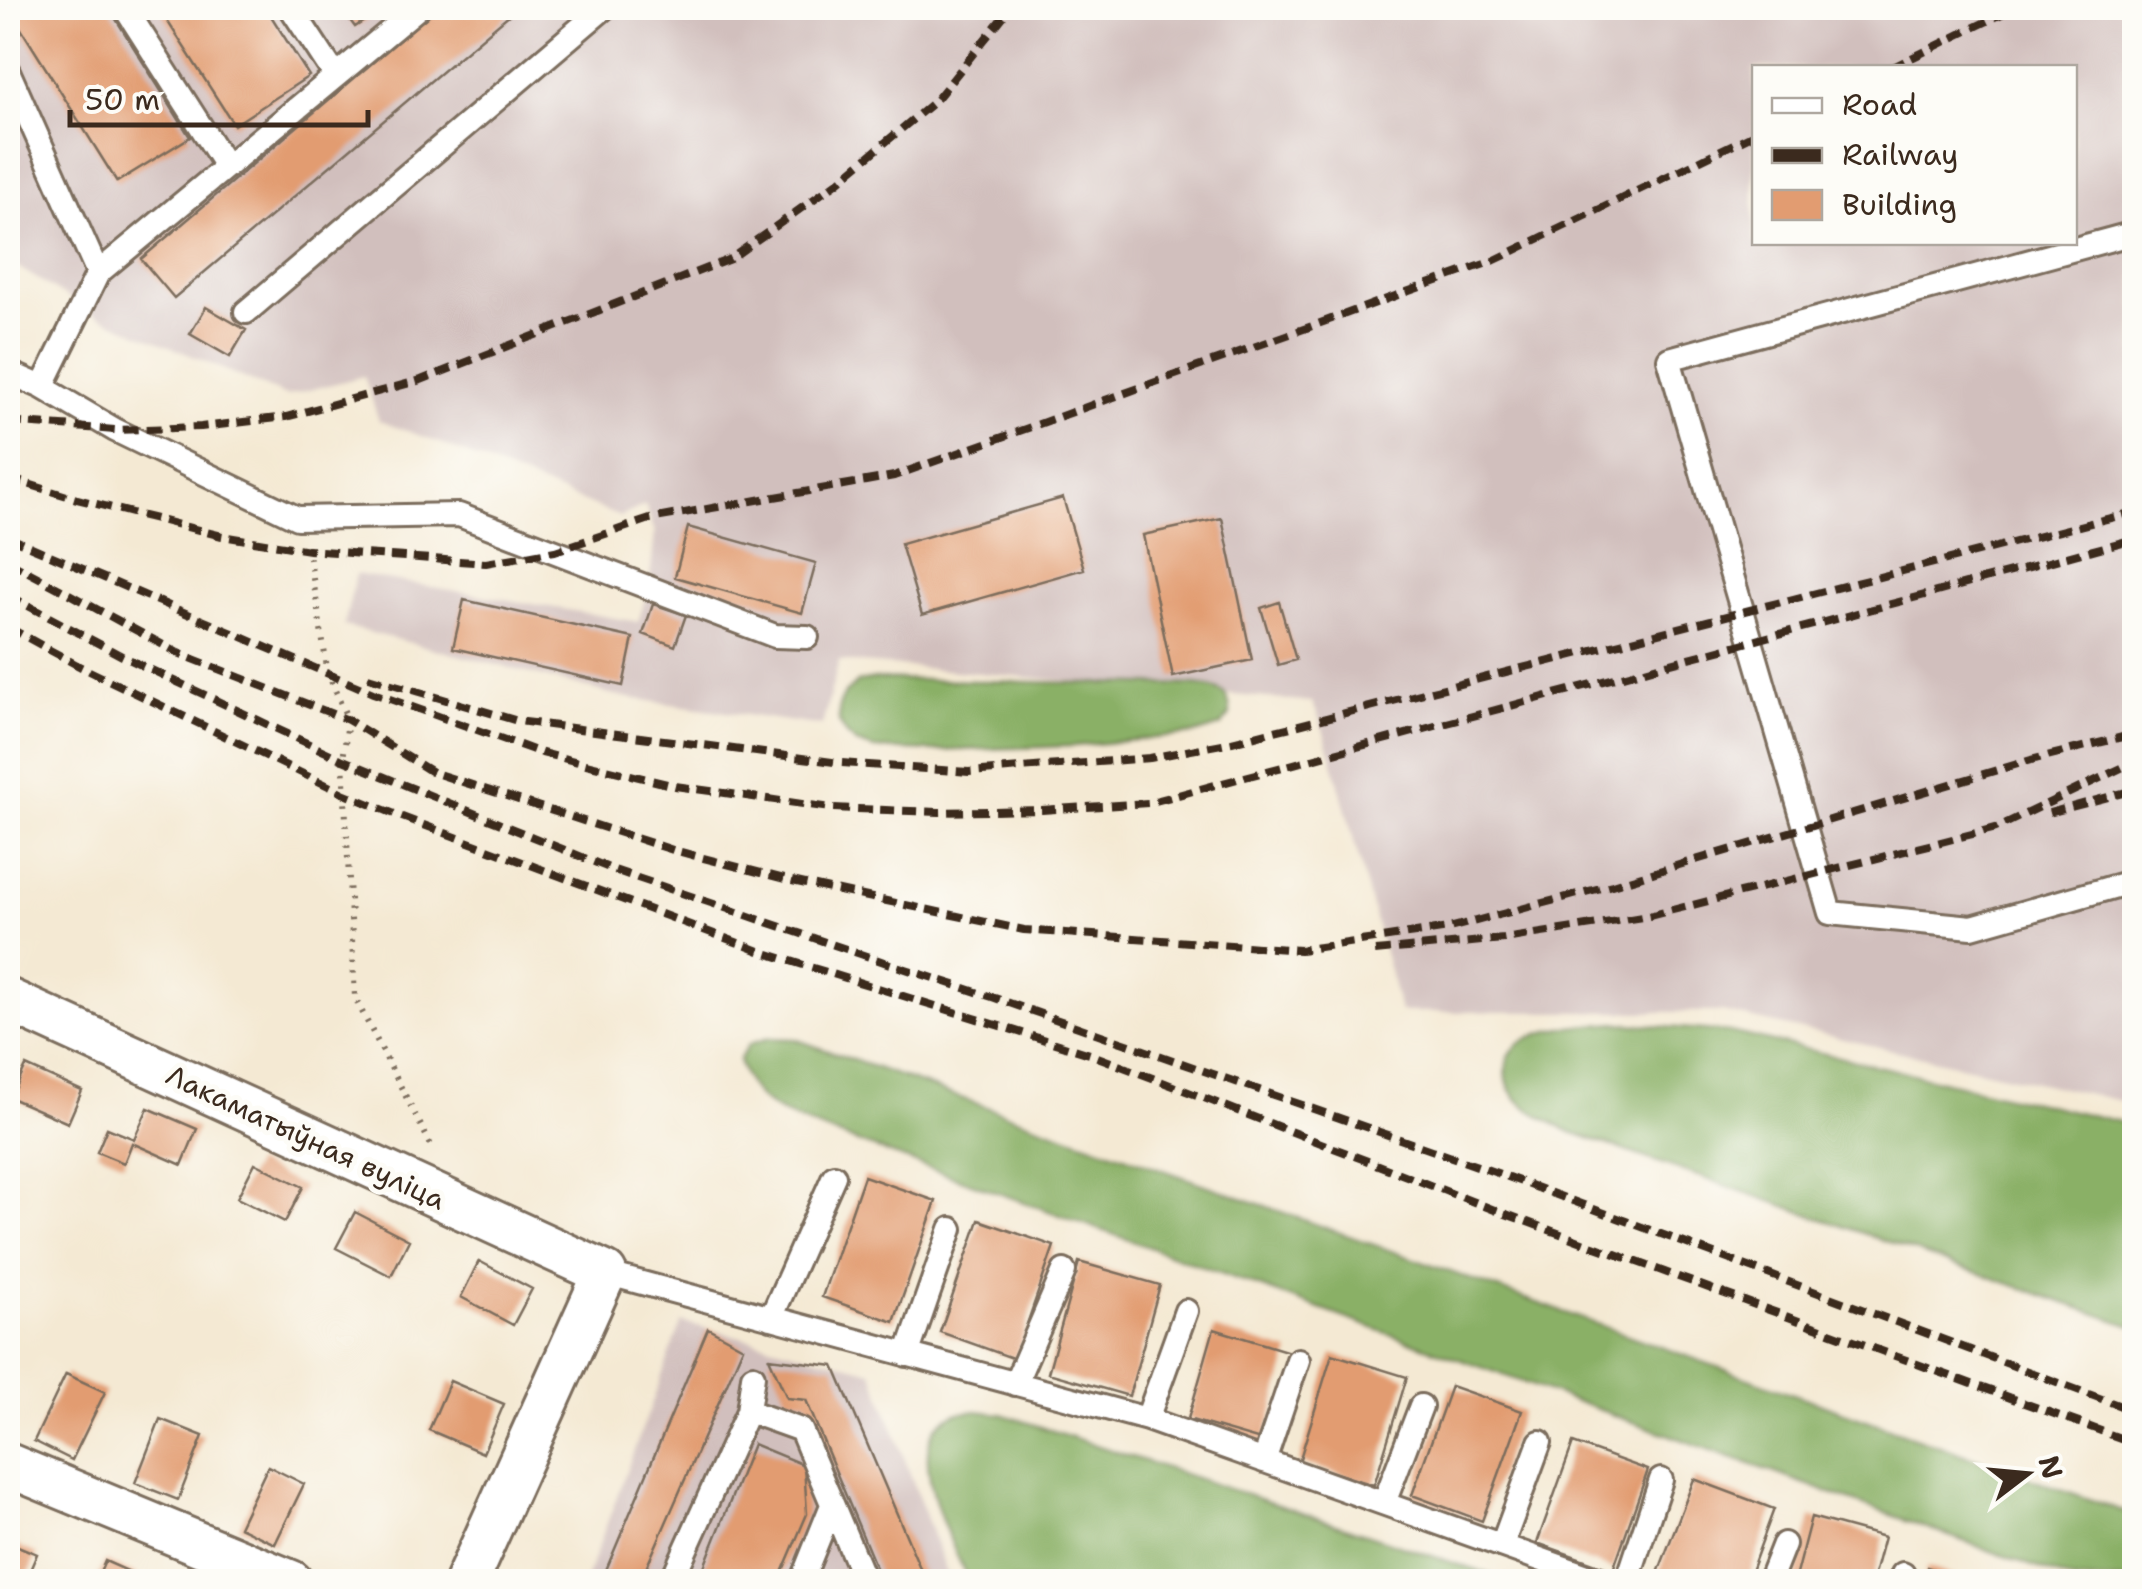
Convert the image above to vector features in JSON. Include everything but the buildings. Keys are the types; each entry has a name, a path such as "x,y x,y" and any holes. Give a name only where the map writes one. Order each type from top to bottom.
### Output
{"street":[{"name":"Лакаматыўная вуліца","path":"8,1000 605,1274"},
{"path":"466,1582 605,1274"},
{"path":"8,1465 291,1582"}],"lane":[{"path":"126,8 226,166"},
{"path":"291,8 336,76"},
{"path":"42,387 98,273 418,8"},
{"path":"246,312 604,8"},
{"path":"8,71 98,273"},
{"path":"2134,233 1669,359 1830,914 1972,928 2134,881"},
{"path":"8,372 42,387 115,430 298,518 459,514 774,636 807,637"},
{"path":"771,1318 834,1176"},
{"path":"907,1355 951,1229"},
{"path":"1015,1384 1064,1271"},
{"path":"605,1274 1148,1419 1604,1582"},
{"path":"1148,1419 1186,1311"},
{"path":"1264,1461 1298,1360"},
{"path":"671,1582 748,1411 753,1376"},
{"path":"1384,1503 1421,1406"},
{"path":"748,1411 801,1430 865,1582"},
{"path":"1502,1545 1540,1442"},
{"path":"1627,1582 1661,1480"},
{"path":"800,1582 832,1505"},
{"path":"1769,1582 1784,1544"}],"path":[{"path":"298,518 309,550 328,674 348,720 343,760 355,998 463,1208"}],"shaded area":[{"path":"8,8 2134,8 2134,1104 1722,1012 1400,1012 1331,755 1312,702 839,661 822,726 622,697 344,626 356,574 638,622 649,587 655,532 645,505 620,517 379,421 364,376 286,396 96,315 8,261"},
{"path":"682,1322 872,1371 950,1581 585,1582"}],"green space":[{"path":"875,679 1194,685 1221,691 1228,700 1230,715 1221,726 1195,734 1075,746 874,749 856,743 846,734 839,722 839,706 846,692 858,682"},
{"path":"1617,1023 1730,1032 2134,1125 2134,1327 1571,1132 1526,1107 1510,1089 1507,1064 1522,1042 1558,1029"},
{"path":"769,1038 795,1039 2134,1515 2134,1581 2074,1581 813,1126 766,1103 744,1074 739,1060 749,1044"},
{"path":"977,1411 1002,1414 1508,1581 968,1581 933,1493 929,1446 936,1427 953,1415"}],"railway":[{"path":"8,422 115,430 201,427 286,417 421,380 730,259 838,182 936,100 1010,8"},
{"path":"1897,65 2014,8"},
{"path":"8,478 222,536 309,550 486,563 555,551 650,519 894,476 1493,261 1752,135"},
{"path":"368,677 518,721 841,763 969,772 1150,758 1232,742 2134,512"},
{"path":"8,537 373,693 542,753 675,786 831,808 939,812 1148,803 2134,539"},
{"path":"8,561 178,653 348,720 432,772 673,850 792,881 1024,930 1300,950 1449,928 1612,885 2031,760 2134,734"},
{"path":"8,595 122,656 343,760 614,870 1503,1175 2134,1411"},
{"path":"8,627 79,666 345,794 397,815 765,953 1090,1054 1492,1209 2134,1443"},
{"path":"1375,951 1504,939 1649,916 1996,828 2134,762"},
{"path":"2049,813 2134,790"}]}
